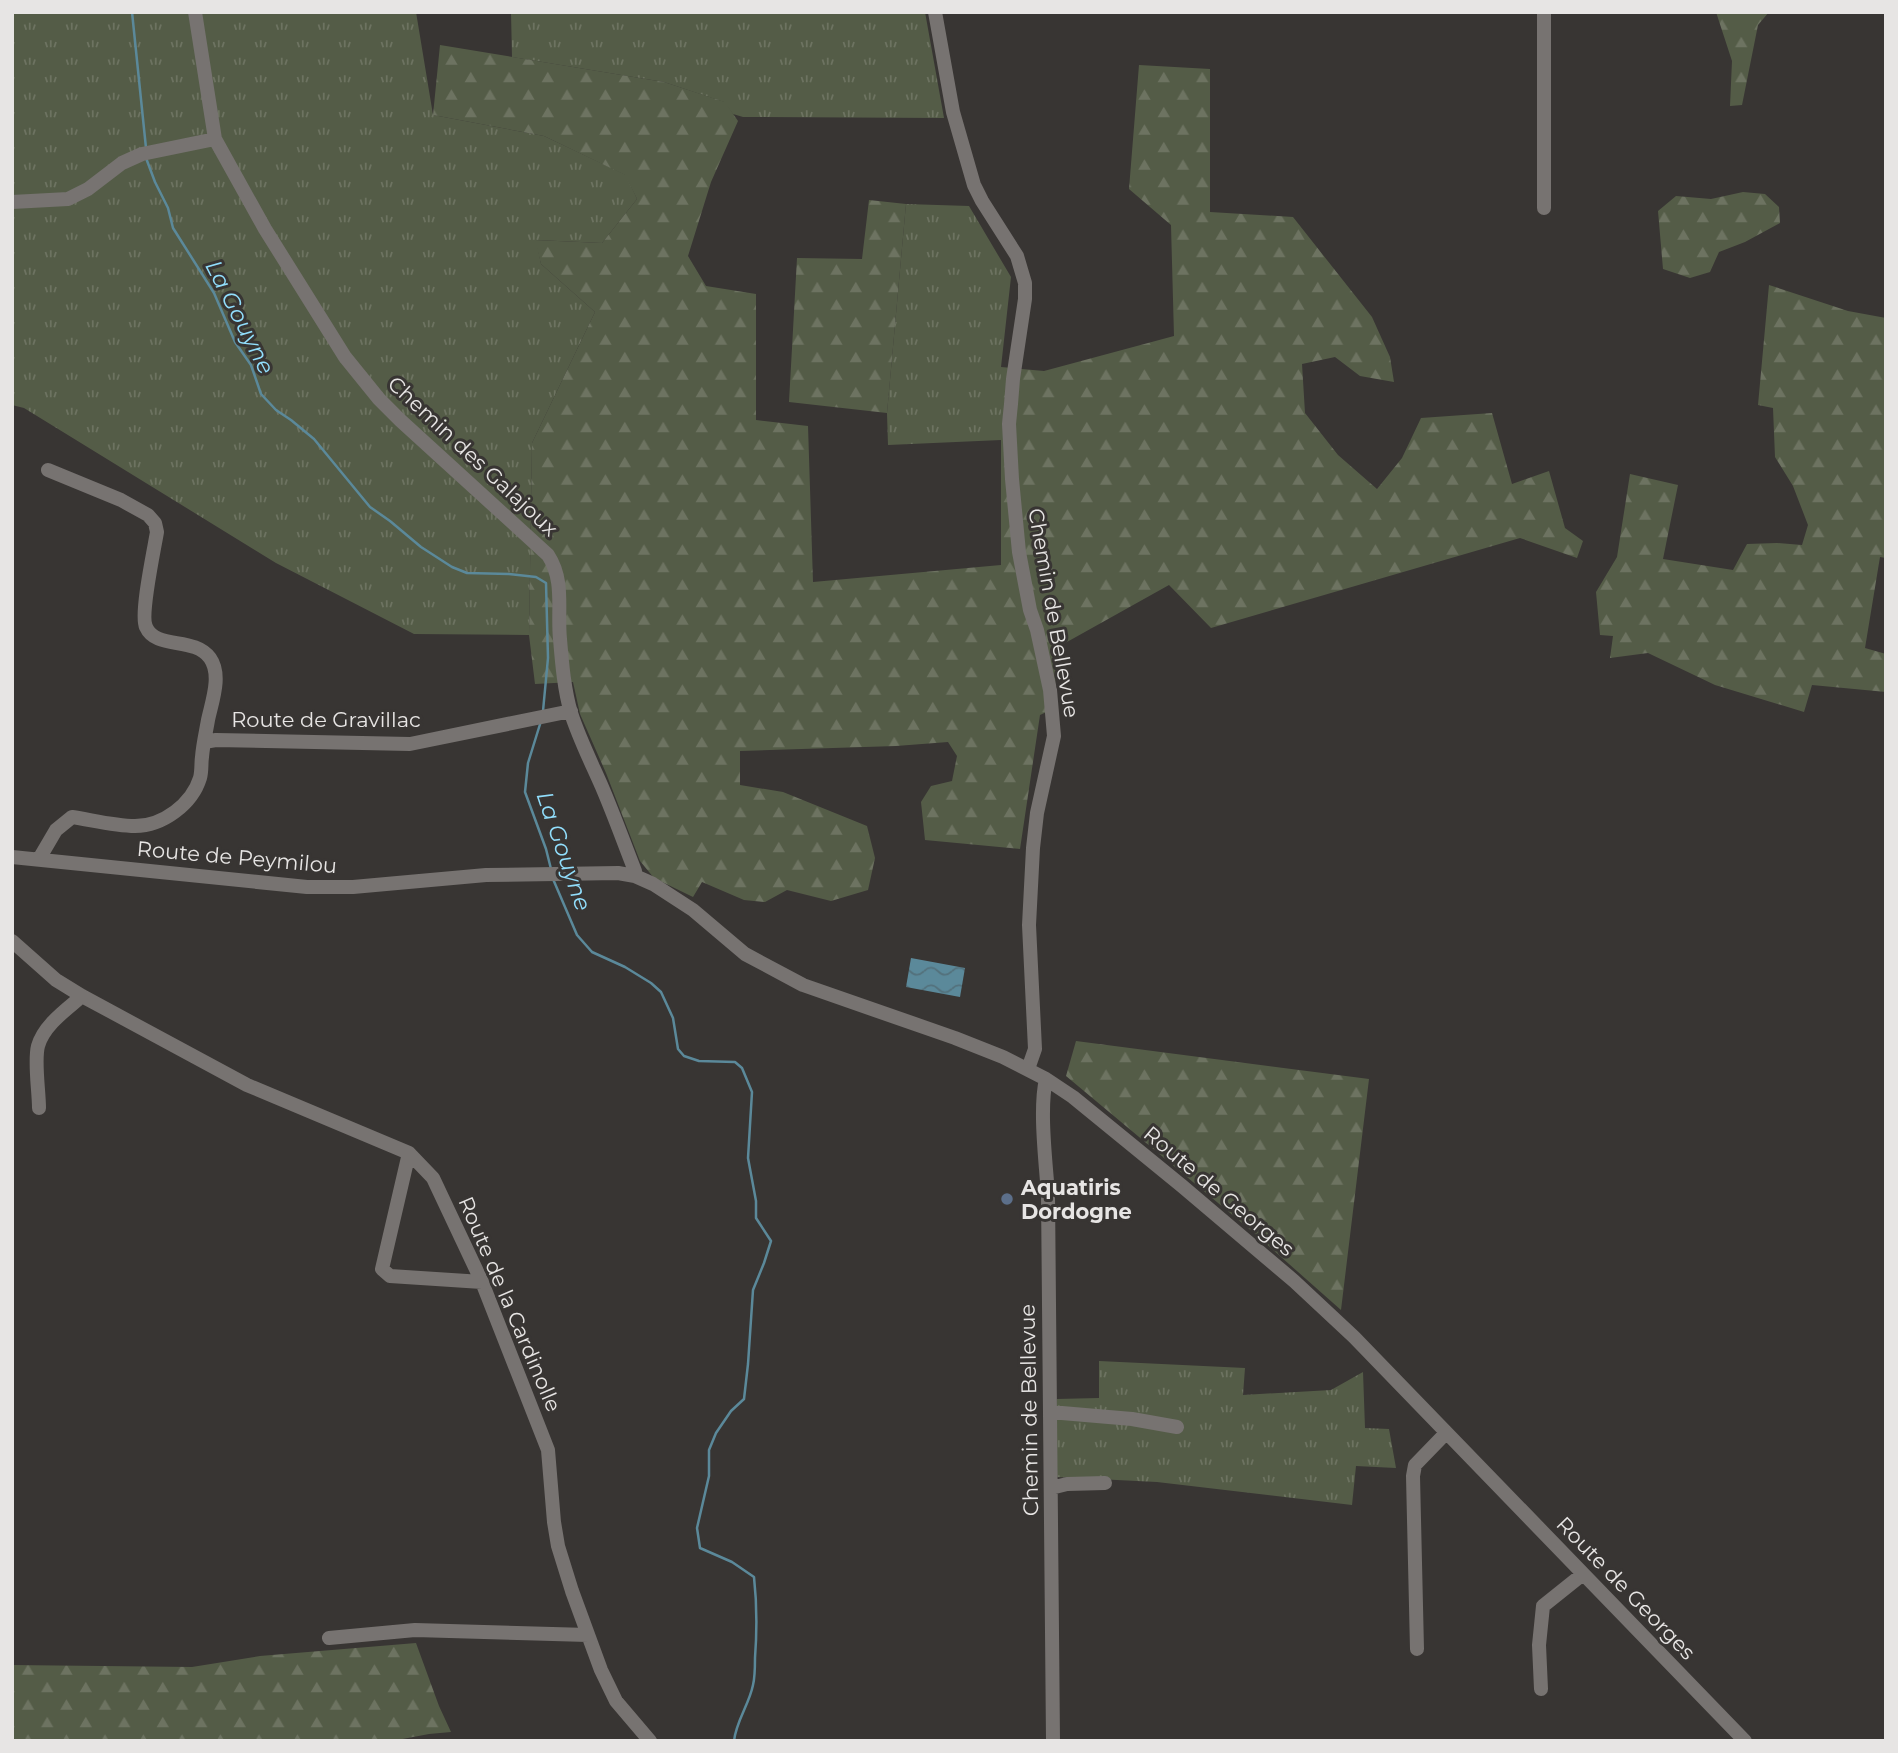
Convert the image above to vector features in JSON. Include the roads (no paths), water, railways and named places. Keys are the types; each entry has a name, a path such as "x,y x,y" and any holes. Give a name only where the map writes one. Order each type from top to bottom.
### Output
{"street":[{"name":"Chemin des Galajoux","path":"195,12 215,139 265,229 345,357 400,420 554,563 559,581 559,635 571,711 635,876"},
{"name":"Chemin de Bellevue","path":"935,12 953,112 974,186 1017,256 1025,283 1009,424 1012,479 1019,552 1027,598 1050,690 1054,736 1037,813 1033,848 1029,925 1035,1049 1028,1069"},
{"path":"1544,12 1544,208"},
{"path":"12,202 68,199 88,189 122,163 146,153 215,139"},
{"path":"39,859 56,830 72,817 139,826 166,817 191,797 200,778 216,675 208,655 192,646 157,640 144,625 157,532 155,523 148,515 121,500 48,470"},
{"name":"Route de Gravillac","path":"204,742 216,740 410,744 571,711"},
{"name":"Route de Peymilou","path":"12,857 307,887 353,887 485,875 542,874"},
{"name":"Route de Georges","path":"542,874 618,873 635,876 653,884 693,910 745,954 803,985 955,1038 1028,1069 1073,1097 1294,1281 1354,1337 1745,1741"},
{"name":"Route de la Cardinolle","path":"12,941 56,980 82,996 247,1085 409,1153 433,1178 482,1282 548,1450 558,1546 601,1670 616,1701 650,1741"},
{"path":"39,1108 37,1053 40,1041 47,1029 82,996"},
{"name":"Chemin de Bellevue","path":"1046,1080 1044,1125 1048,1195 1054,1741"},
{"path":"409,1153 382,1269 390,1276 482,1282"},
{"path":"1050,1412 1132,1419 1177,1427"},
{"path":"1417,1649 1413,1476 1415,1465 1446,1433"},
{"path":"1051,1488 1067,1484 1105,1483"},
{"path":"1541,1689 1539,1645 1544,1606 1583,1574"},
{"path":"329,1639 415,1630 588,1635"}],"water":[{"path":"911,958 965,968 960,997 906,987"}],"waterway":[{"name":"La Gouyne","path":"132,12 146,148"},
{"name":"La Gouyne","path":"146,158 168,208 173,228 214,293 235,342 251,365 261,394 276,410 314,439 370,507 421,547 452,567 467,573 536,577 546,583 548,658 543,711"},
{"name":"La Gouyne","path":"541,721 528,763 525,792 551,869"},
{"name":"La Gouyne","path":"553,879 577,935 592,952 625,967 661,992 673,1018 678,1049 684,1056 699,1061 735,1062 742,1068 752,1092 748,1158 756,1201 756,1218 771,1241 753,1290 744,1399 731,1411 716,1433 709,1450 709,1476 697,1528 700,1548 732,1562 754,1577 754,1679 734,1741"}],"place":[{"name":"Aquatiris Dordogne","path":"1007,1199"}]}
